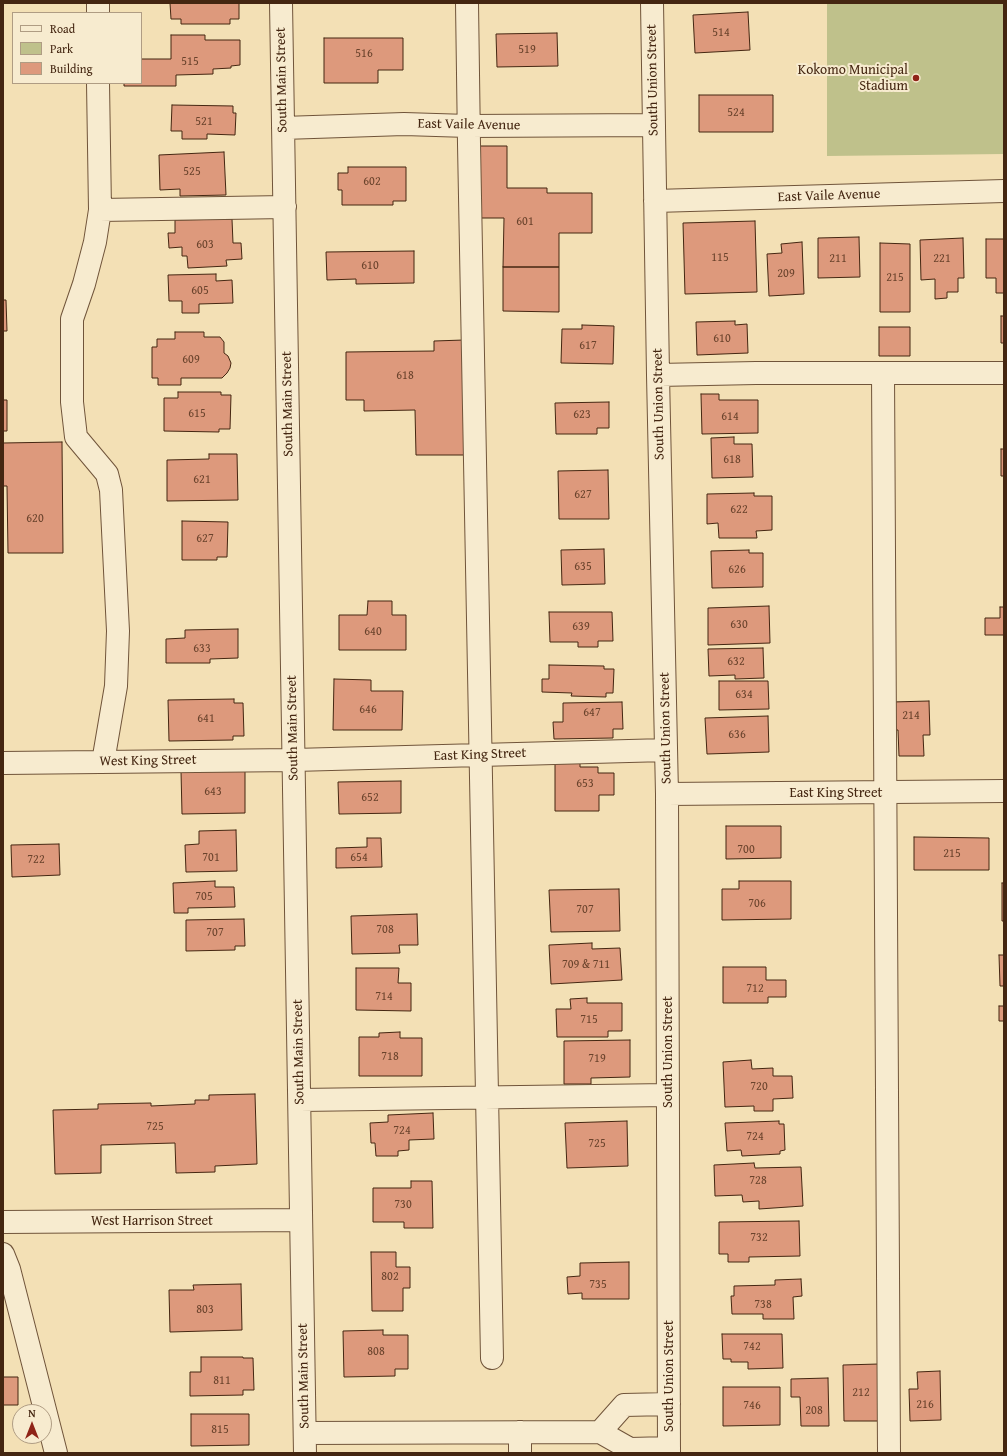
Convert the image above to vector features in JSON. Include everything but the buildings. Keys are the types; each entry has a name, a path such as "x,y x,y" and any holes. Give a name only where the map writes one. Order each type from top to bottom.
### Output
{"street":[{"name":"South Main Street","path":"281,3 305,1443"},
{"path":"467,3 468,126 492,1358"},
{"name":"South Union Street","path":"652,3 667,794 670,1451"},
{"path":"98,84 100,210 95,242 84,284 72,319 72,402 76,437 107,474 111,490 118,631 116,686 103,762"},
{"name":"East Vaile Avenue","path":"283,128 404,124 468,126 654,125"},
{"name":"East Vaile Avenue","path":"655,201 1004,191"},
{"path":"100,210 284,207"},
{"path":"882,373 889,1453"},
{"path":"658,375 1004,373"},
{"name":"East King Street","path":"294,760 666,750"},
{"name":"West King Street","path":"3,763 294,760"},
{"name":"East King Street","path":"667,794 1004,791"},
{"path":"300,1100 668,1095"},
{"name":"West Harrison Street","path":"3,1222 301,1220"},
{"path":"3,1254 9,1269 56,1453"},
{"path":"600,1432 624,1405 669,1404"},
{"path":"305,1443 520,1442 600,1432 630,1449 670,1451"}],"green space":[{"name":"Kokomo Municipal Stadium","path":"827,3 1004,3 1004,154 827,156"}],"place":[{"name":"Kokomo Municipal Stadium","path":"916,78"}]}
